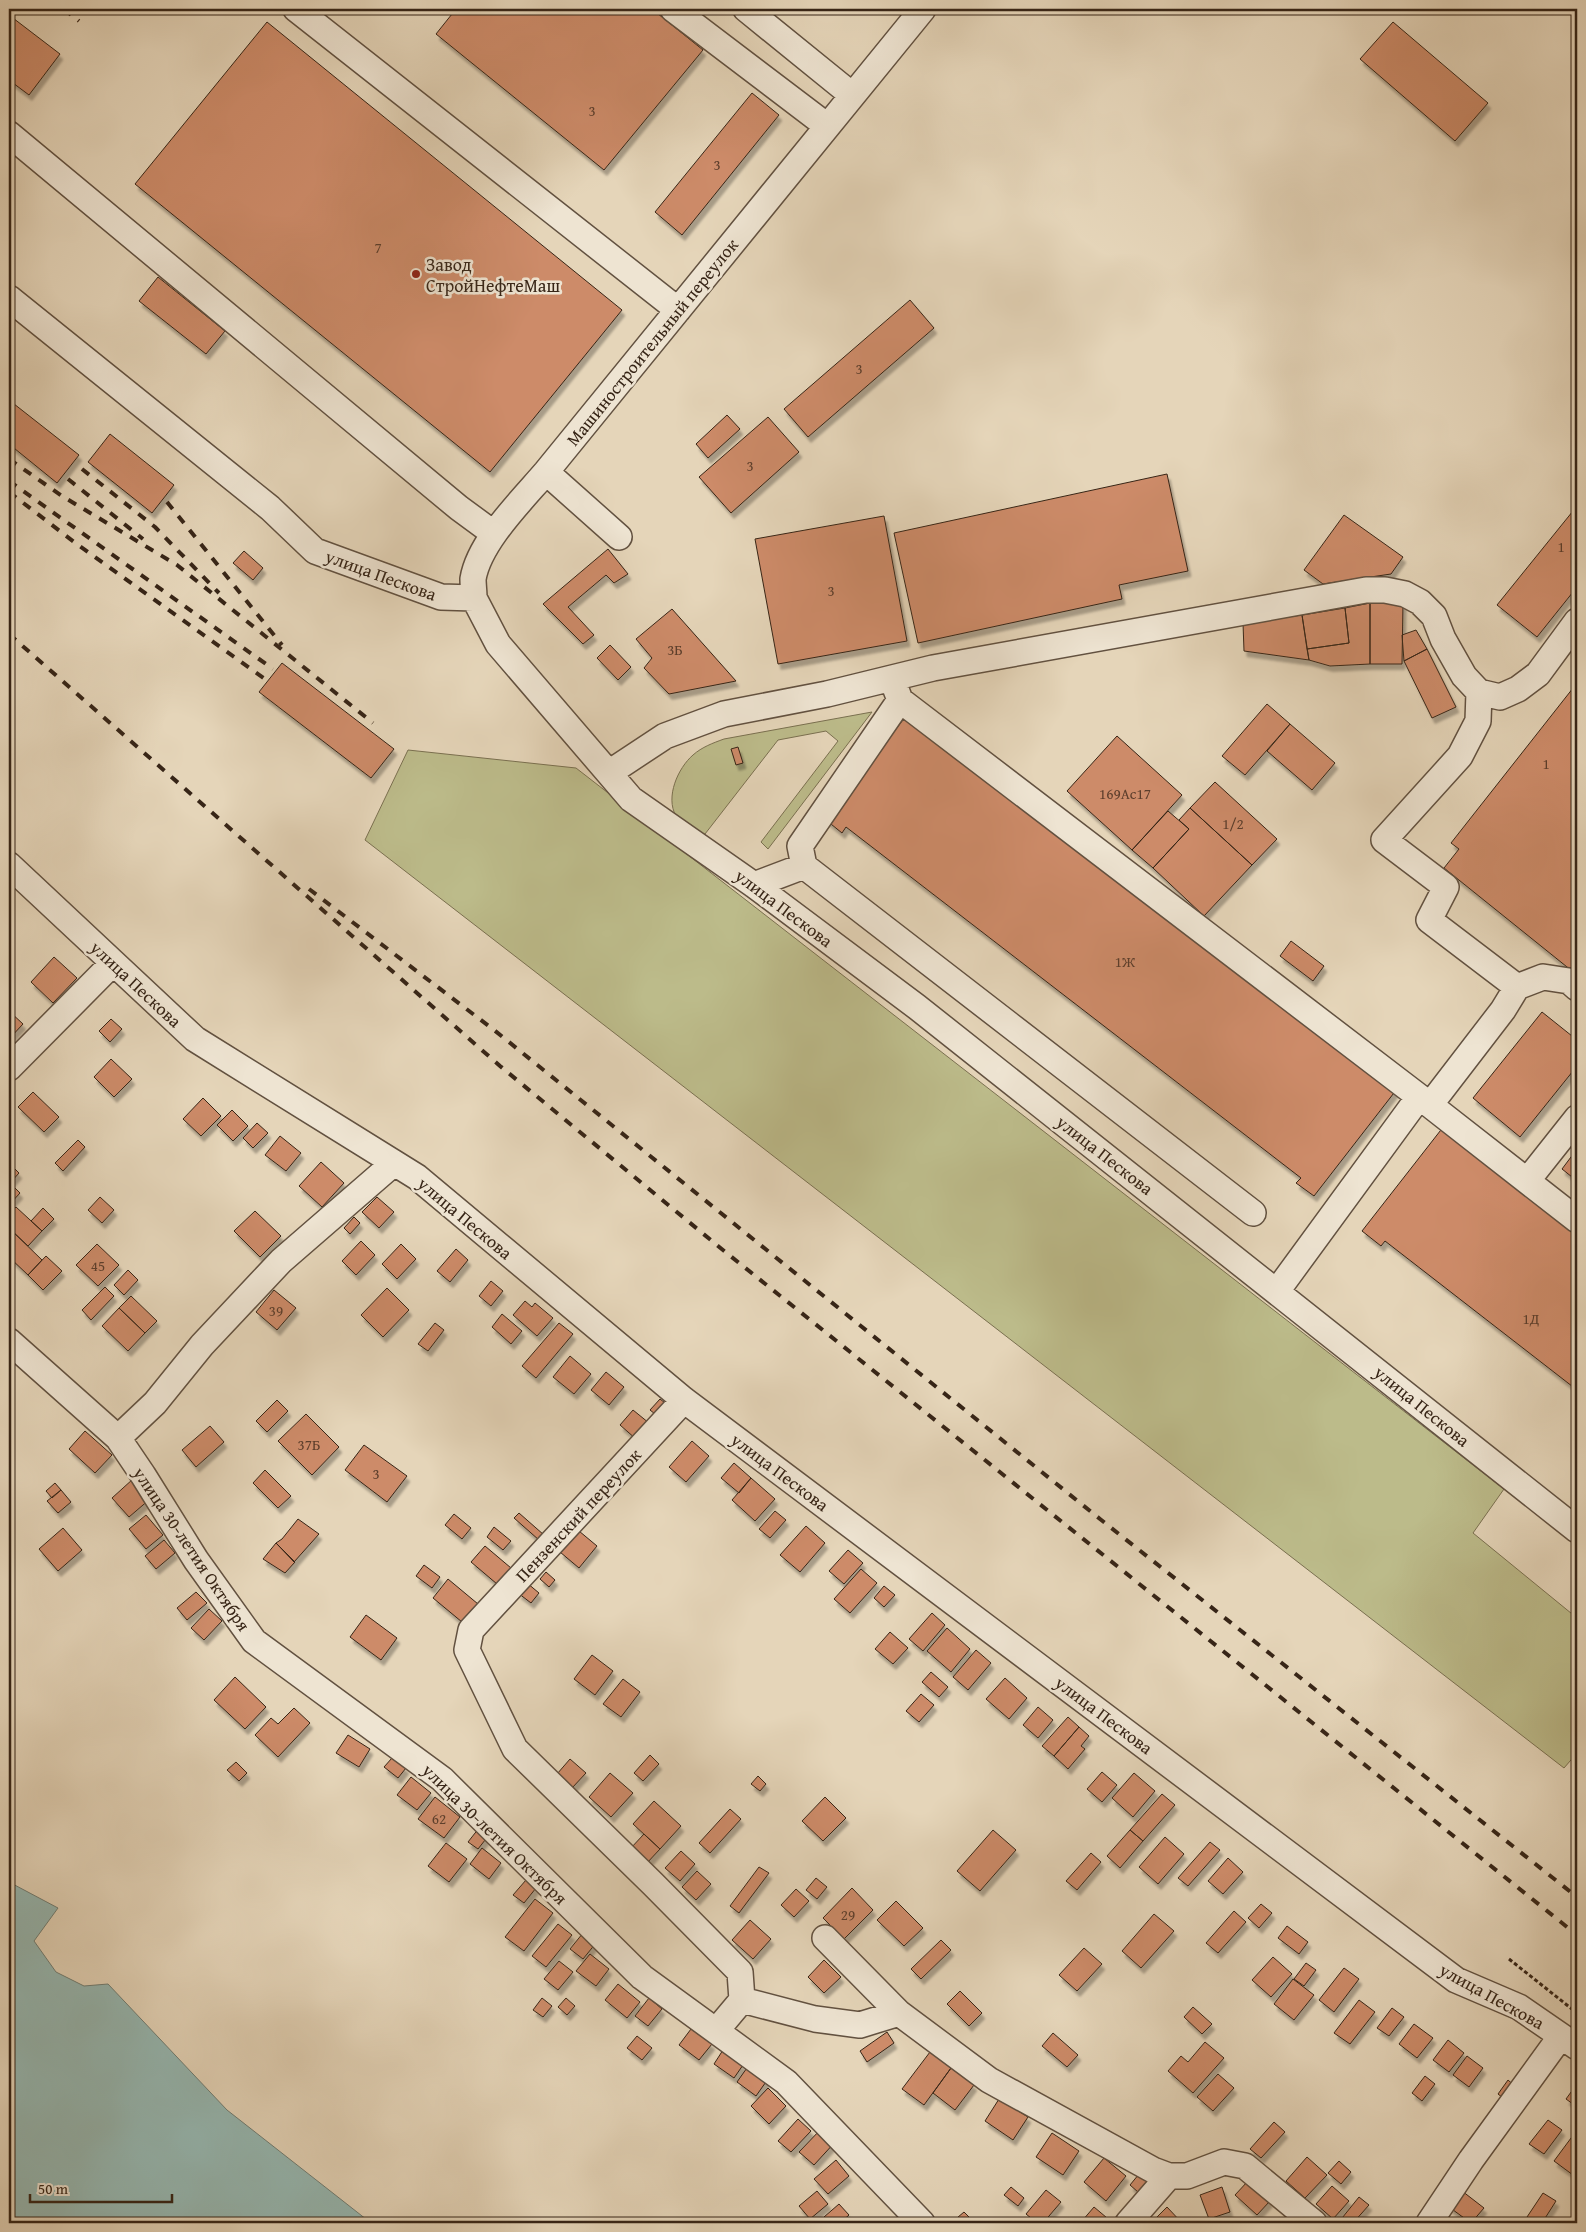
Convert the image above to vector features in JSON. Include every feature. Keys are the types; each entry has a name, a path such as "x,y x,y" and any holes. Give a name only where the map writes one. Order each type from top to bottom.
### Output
{"street":[{"path":"296,9 678,310"},
{"path":"673,9 827,126"},
{"path":"746,9 852,95"},
{"name":"Машиностроительный переулок","path":"474,598 473,581 475,572 493,533 546,472 924,9"},
{"path":"9,134 460,508 493,533"},
{"name":"улица Пескова","path":"9,298 270,508 315,551 441,597 474,598 498,644 631,799 754,884 917,1007 1577,1530"},
{"path":"546,472 619,538"},
{"path":"609,773 665,736 724,714 896,689 963,662 1366,590 1385,590 1405,594 1420,602 1434,616 1443,639 1464,676 1479,692 1500,697 1518,688 1538,674 1577,622"},
{"path":"896,689 800,846 804,866 1253,1213"},
{"path":"896,689 1577,1220"},
{"path":"1479,692 1478,721 1460,756 1384,840 1446,887 1429,920 1517,987"},
{"name":"улица Пескова","path":"9,865 195,1039 417,1177 684,1400 1456,1980 1519,2007 1569,2041"},
{"path":"754,884 804,866"},
{"path":"9,1068 113,962"},
{"path":"1277,1291 1424,1101 1503,1010 1517,987 1543,977 1569,982 1577,988"},
{"path":"1527,1181 1577,1118"},
{"path":"118,1438 155,1403 202,1345 281,1260 394,1163"},
{"name":"улица 30-летия Октября","path":"9,1341 118,1438 144,1475 196,1560 254,1641 442,1779 642,1977 786,2082 922,2223"},
{"name":"Пензенский переулок","path":"684,1400 472,1630 467,1650 515,1749 740,1972 742,2000"},
{"path":"826,1938 899,2013 989,2080 1153,2170 1169,2176 1187,2176 1224,2162 1245,2166 1314,2223"},
{"path":"716,2031 742,2000 815,2019 860,2025 899,2013"},
{"path":"1429,2223 1471,2160 1569,2041"},
{"path":"1128,2223 1169,2176"}],"path":[{"path":"1509,1959 1577,2013"}],"shaded area":[{"path":"872,712 768,849 761,842 838,741 826,731 778,740 705,834 695,836 676,816 672,800 678,775 682,767 696,752 704,747 724,739"},
{"path":"408,750 576,768 1504,1489 1473,1533 1577,1618 1577,1753 1564,1768 365,840"}],"water":[{"path":"9,1882 58,1908 34,1941 56,1972 84,1986 108,1984 227,2110 371,2223 9,2223"}],"building":[{"path":"456,9 652,9 703,50 604,170 436,34"},
{"path":"9,15 60,54 29,95 9,80"},
{"path":"267,22 622,310 490,472 135,184"},
{"path":"1393,22 1488,103 1455,141 1360,59"},
{"path":"752,93 779,115 682,235 655,212"},
{"path":"158,277 225,331 206,354 139,301"},
{"path":"910,300 934,328 808,437 784,409"},
{"path":"9,400 79,455 57,483 9,444"},
{"path":"727,415 740,429 708,458 696,444"},
{"path":"768,417 799,452 731,513 699,477"},
{"path":"110,434 174,485 152,513 88,462"},
{"path":"1167,474 1188,571 1119,585 1122,599 918,643 894,533"},
{"path":"1577,506 1577,587 1537,637 1497,605"},
{"path":"1344,515 1403,557 1391,574 1323,584 1304,570"},
{"path":"884,516 907,641 778,664 755,539"},
{"path":"608,549 628,574 614,583 606,575 568,607 594,635 583,644 543,604"},
{"path":"244,551 263,568 253,580 233,563"},
{"path":"1370,603 1370,664 1330,666 1309,660 1307,649 1349,643 1345,608"},
{"path":"1370,603 1403,603 1402,664 1370,664"},
{"path":"1345,608 1349,643 1307,649 1302,615"},
{"path":"672,609 736,681 669,694 644,668 652,658 636,639"},
{"path":"1302,615 1309,660 1244,651 1243,623"},
{"path":"1416,630 1427,649 1404,661 1402,635"},
{"path":"610,645 631,667 618,680 597,658"},
{"path":"1427,649 1456,707 1432,718 1404,661"},
{"path":"282,663 394,749 371,778 259,692"},
{"path":"1577,683 1577,975 1444,868 1459,849 1451,843"},
{"path":"1267,704 1290,724 1245,775 1222,756"},
{"path":"909,712 1397,1089 1314,1196 1296,1183 1301,1178 846,827 842,833 826,820"},
{"path":"1290,724 1335,763 1312,790 1267,751"},
{"path":"1117,736 1182,795 1132,850 1067,791"},
{"path":"738,747 743,763 736,765 731,749"},
{"path":"1215,782 1277,839 1252,865 1190,808"},
{"path":"1190,808 1252,865 1204,916 1153,868 1189,829 1179,820"},
{"path":"1168,811 1189,829 1153,868 1132,850"},
{"path":"1291,941 1324,966 1313,981 1280,956"},
{"path":"54,957 77,978 53,1003 31,982"},
{"path":"9,1011 23,1024 9,1039"},
{"path":"1542,1012 1577,1040 1577,1066 1520,1137 1473,1098"},
{"path":"111,1019 122,1029 110,1042 99,1031"},
{"path":"111,1059 132,1079 114,1097 94,1077"},
{"path":"33,1092 59,1117 44,1132 18,1107"},
{"path":"203,1098 221,1116 201,1136 183,1119"},
{"path":"232,1110 248,1126 233,1141 217,1125"},
{"path":"257,1123 268,1133 253,1148 243,1138"},
{"path":"1444,1126 1577,1228 1577,1390 1385,1241 1381,1246 1362,1231"},
{"path":"280,1136 301,1153 286,1171 265,1155"},
{"path":"78,1140 85,1147 63,1171 55,1163"},
{"path":"1577,1149 1577,1181 1562,1169"},
{"path":"321,1162 344,1183 322,1207 299,1186"},
{"path":"9,1163 19,1173 10,1183 20,1193 9,1205"},
{"path":"100,1197 114,1210 102,1223 88,1210"},
{"path":"377,1197 394,1212 379,1228 362,1212"},
{"path":"16,1207 42,1231 28,1246 9,1228 9,1214"},
{"path":"43,1208 54,1219 42,1231 31,1221"},
{"path":"255,1211 281,1236 260,1257 234,1231"},
{"path":"354,1217 360,1223 350,1234 344,1228"},
{"path":"9,1228 42,1260 28,1275 9,1257"},
{"path":"361,1241 375,1255 356,1275 342,1261"},
{"path":"97,1244 119,1265 98,1286 76,1265"},
{"path":"401,1244 416,1259 397,1279 382,1264"},
{"path":"456,1249 468,1260 450,1282 437,1271"},
{"path":"46,1256 62,1271 43,1290 28,1275"},
{"path":"128,1270 138,1280 124,1295 114,1285"},
{"path":"491,1281 503,1291 491,1306 479,1296"},
{"path":"105,1287 114,1296 91,1320 82,1310"},
{"path":"387,1288 409,1310 383,1337 361,1315"},
{"path":"274,1290 296,1308 277,1330 256,1312"},
{"path":"131,1296 157,1321 145,1333 119,1308"},
{"path":"525,1301 532,1307 535,1303 553,1318 537,1336 513,1315"},
{"path":"119,1308 145,1333 128,1351 102,1326"},
{"path":"502,1314 522,1331 511,1344 492,1327"},
{"path":"435,1323 444,1330 428,1351 418,1344"},
{"path":"559,1323 573,1334 536,1378 522,1366"},
{"path":"570,1356 591,1374 574,1394 553,1377"},
{"path":"606,1372 624,1387 609,1405 591,1390"},
{"path":"660,1399 669,1406 660,1418 650,1410"},
{"path":"277,1400 288,1411 267,1432 256,1421"},
{"path":"633,1410 649,1423 636,1439 620,1425"},
{"path":"306,1414 339,1447 312,1475 278,1441"},
{"path":"210,1426 224,1442 196,1467 182,1450"},
{"path":"85,1431 112,1455 95,1473 69,1449"},
{"path":"692,1441 709,1456 686,1482 669,1467"},
{"path":"364,1445 407,1476 387,1502 345,1470"},
{"path":"734,1463 751,1478 739,1493 721,1478"},
{"path":"265,1470 291,1496 278,1508 253,1483"},
{"path":"751,1478 775,1499 755,1521 732,1500"},
{"path":"133,1479 150,1499 129,1517 112,1498"},
{"path":"55,1483 61,1490 52,1498 46,1491"},
{"path":"61,1490 71,1502 58,1513 47,1501"},
{"path":"775,1511 786,1520 770,1538 759,1529"},
{"path":"519,1513 544,1535 539,1540 514,1518"},
{"path":"454,1514 471,1528 462,1539 445,1525"},
{"path":"146,1515 163,1535 146,1549 129,1529"},
{"path":"298,1519 319,1534 294,1562 276,1543 282,1539"},
{"path":"806,1526 825,1543 800,1572 780,1555"},
{"path":"494,1527 511,1541 503,1550 487,1537"},
{"path":"63,1528 82,1550 58,1571 39,1549"},
{"path":"579,1531 597,1546 579,1568 560,1552"},
{"path":"164,1540 175,1553 156,1569 145,1556"},
{"path":"276,1543 295,1562 285,1573 263,1559"},
{"path":"485,1546 511,1568 497,1584 471,1562"},
{"path":"848,1550 863,1563 844,1584 829,1571"},
{"path":"424,1565 440,1577 432,1588 416,1576"},
{"path":"861,1569 877,1583 850,1613 834,1599"},
{"path":"546,1572 555,1580 549,1587 540,1579"},
{"path":"448,1579 478,1604 462,1622 433,1598"},
{"path":"527,1583 539,1593 531,1603 518,1593"},
{"path":"884,1586 895,1595 884,1607 874,1598"},
{"path":"196,1592 207,1603 187,1620 177,1608"},
{"path":"209,1609 222,1621 204,1640 191,1628"},
{"path":"932,1613 945,1625 923,1651 909,1639"},
{"path":"366,1615 397,1638 381,1660 350,1637"},
{"path":"947,1628 970,1649 951,1672 927,1651"},
{"path":"890,1632 908,1648 893,1664 875,1649"},
{"path":"976,1650 991,1663 968,1690 953,1677"},
{"path":"592,1655 613,1671 595,1695 574,1679"},
{"path":"931,1672 948,1687 939,1697 922,1682"},
{"path":"235,1677 266,1707 245,1729 214,1700"},
{"path":"1005,1678 1027,1698 1009,1719 986,1699"},
{"path":"623,1679 640,1692 621,1717 603,1704"},
{"path":"921,1694 934,1705 919,1722 906,1711"},
{"path":"1038,1707 1053,1720 1038,1738 1023,1725"},
{"path":"294,1708 310,1723 278,1757 255,1735 271,1718 278,1724"},
{"path":"1068,1717 1079,1727 1054,1756 1042,1746"},
{"path":"1079,1727 1089,1736 1081,1746 1085,1749 1068,1769 1054,1756"},
{"path":"348,1735 370,1749 359,1767 336,1753"},
{"path":"650,1755 659,1764 643,1781 634,1773"},
{"path":"392,1758 406,1768 398,1778 384,1767"},
{"path":"570,1759 586,1773 572,1788 557,1774"},
{"path":"236,1762 247,1773 239,1781 227,1770"},
{"path":"1102,1772 1117,1785 1102,1802 1087,1789"},
{"path":"610,1773 633,1793 611,1817 589,1797"},
{"path":"1134,1773 1155,1791 1133,1817 1112,1798"},
{"path":"758,1776 766,1784 760,1791 751,1784"},
{"path":"411,1777 431,1793 417,1810 397,1795"},
{"path":"1162,1794 1175,1805 1143,1841 1130,1830"},
{"path":"435,1797 460,1817 444,1838 418,1819"},
{"path":"825,1797 846,1818 823,1841 802,1821"},
{"path":"654,1801 681,1826 660,1849 633,1824"},
{"path":"730,1809 741,1819 710,1853 699,1843"},
{"path":"479,1828 489,1835 478,1849 468,1842"},
{"path":"993,1830 1016,1850 980,1891 957,1871"},
{"path":"1130,1830 1143,1841 1120,1868 1107,1856"},
{"path":"644,1834 660,1849 646,1864 630,1849"},
{"path":"1165,1837 1184,1854 1158,1884 1139,1867"},
{"path":"1210,1842 1220,1850 1188,1886 1178,1878"},
{"path":"446,1843 467,1859 449,1882 428,1866"},
{"path":"482,1848 501,1863 489,1879 470,1864"},
{"path":"681,1851 695,1864 680,1881 665,1868"},
{"path":"1091,1853 1101,1862 1077,1890 1066,1881"},
{"path":"1228,1858 1243,1872 1223,1894 1208,1881"},
{"path":"759,1867 769,1873 739,1913 730,1906"},
{"path":"697,1871 711,1884 696,1900 682,1887"},
{"path":"816,1878 827,1887 817,1899 806,1890"},
{"path":"526,1880 536,1888 524,1903 513,1895"},
{"path":"852,1888 873,1910 844,1939 823,1918"},
{"path":"796,1889 809,1901 794,1917 781,1905"},
{"path":"535,1899 553,1913 524,1951 505,1937"},
{"path":"896,1901 923,1928 904,1946 877,1920"},
{"path":"1261,1904 1272,1913 1259,1928 1248,1918"},
{"path":"1234,1911 1246,1922 1218,1953 1206,1943"},
{"path":"1154,1914 1174,1931 1141,1968 1122,1951"},
{"path":"750,1920 771,1939 753,1959 732,1940"},
{"path":"558,1924 572,1935 546,1967 532,1956"},
{"path":"1287,1926 1308,1942 1299,1954 1278,1938"},
{"path":"583,1933 596,1943 583,1959 570,1949"},
{"path":"941,1940 951,1950 921,1979 911,1969"},
{"path":"1084,1948 1102,1964 1077,1991 1059,1975"},
{"path":"590,1954 609,1969 596,1986 576,1971"},
{"path":"1273,1957 1292,1974 1271,1997 1252,1980"},
{"path":"824,1960 841,1977 824,1993 808,1977"},
{"path":"559,1961 573,1972 558,1990 544,1979"},
{"path":"1306,1963 1316,1970 1304,1986 1294,1979"},
{"path":"1344,1968 1359,1979 1334,2012 1319,2000"},
{"path":"1293,1979 1314,1995 1294,2020 1274,2004"},
{"path":"618,1984 640,2002 627,2018 605,2000"},
{"path":"960,1991 982,2013 969,2026 947,2004"},
{"path":"542,1998 552,2006 543,2017 533,2010"},
{"path":"566,1998 575,2006 567,2015 558,2007"},
{"path":"649,1998 662,2009 648,2026 635,2016"},
{"path":"1359,2000 1375,2012 1350,2044 1334,2033"},
{"path":"1193,2007 1212,2024 1202,2034 1184,2017"},
{"path":"1392,2008 1404,2017 1389,2036 1377,2028"},
{"path":"1414,2024 1433,2038 1417,2058 1399,2044"},
{"path":"691,2029 712,2044 699,2060 679,2045"},
{"path":"887,2032 894,2043 867,2062 860,2051"},
{"path":"1053,2033 1078,2055 1067,2067 1042,2046"},
{"path":"637,2036 652,2048 642,2060 627,2048"},
{"path":"1448,2040 1464,2053 1449,2072 1433,2060"},
{"path":"1205,2042 1224,2058 1193,2093 1168,2071 1181,2056 1188,2062"},
{"path":"723,2050 743,2065 734,2078 714,2064"},
{"path":"930,2052 951,2068 924,2105 902,2089"},
{"path":"1467,2056 1483,2068 1469,2087 1453,2075"},
{"path":"749,2065 768,2079 756,2096 737,2082"},
{"path":"951,2068 974,2085 955,2110 933,2093"},
{"path":"1218,2074 1234,2088 1213,2111 1197,2097"},
{"path":"1425,2076 1435,2084 1422,2101 1412,2093"},
{"path":"1508,2080 1517,2088 1507,2101 1498,2094"},
{"path":"768,2088 786,2106 769,2124 751,2106"},
{"path":"1574,2088 1577,2090 1577,2107 1566,2099"},
{"path":"999,2099 1028,2117 1013,2140 985,2121"},
{"path":"798,2119 811,2131 791,2152 778,2141"},
{"path":"1548,2120 1562,2130 1544,2154 1529,2144"},
{"path":"1274,2122 1285,2132 1261,2158 1250,2149"},
{"path":"822,2128 836,2141 814,2165 799,2152"},
{"path":"1577,2130 1577,2169 1573,2175 1554,2161"},
{"path":"1052,2133 1079,2151 1063,2175 1036,2157"},
{"path":"1307,2157 1327,2175 1305,2198 1286,2181"},
{"path":"1104,2158 1126,2176 1106,2201 1084,2182"},
{"path":"836,2160 849,2176 828,2194 814,2179"},
{"path":"1339,2161 1351,2172 1341,2184 1328,2173"},
{"path":"1139,2174 1147,2181 1138,2192 1130,2185"},
{"path":"1248,2181 1270,2201 1257,2215 1235,2195"},
{"path":"1332,2186 1349,2201 1333,2219 1316,2204"},
{"path":"1011,2187 1024,2198 1018,2206 1004,2195"},
{"path":"1222,2187 1230,2212 1209,2219 1200,2195"},
{"path":"1046,2190 1061,2202 1043,2223 1037,2223 1026,2214"},
{"path":"817,2191 828,2204 810,2219 799,2206"},
{"path":"1462,2191 1484,2208 1471,2223 1449,2207"},
{"path":"1543,2193 1556,2201 1542,2223 1537,2223 1527,2217"},
{"path":"1359,2197 1369,2205 1353,2223 1338,2223"},
{"path":"839,2204 849,2215 840,2223 829,2223 824,2217"},
{"path":"1094,2207 1113,2223 1084,2223 1082,2221"},
{"path":"1167,2207 1182,2223 1163,2223 1157,2217"},
{"path":"964,2212 975,2223 951,2223"}],"railway":[{"path":"64,9 79,21"},
{"path":"9,459 62,496 177,565 373,723"},
{"path":"82,469 155,527 219,593"},
{"path":"68,479 143,539"},
{"path":"9,481 273,669"},
{"path":"9,492 78,545 265,679"},
{"path":"167,502 282,645"},
{"path":"9,634 500,1066 718,1246 1577,1935"},
{"path":"309,889 494,1030 1100,1519 1577,1897"}],"place":[{"name":"Завод СтройНефтеМаш","path":"416,274"}]}
